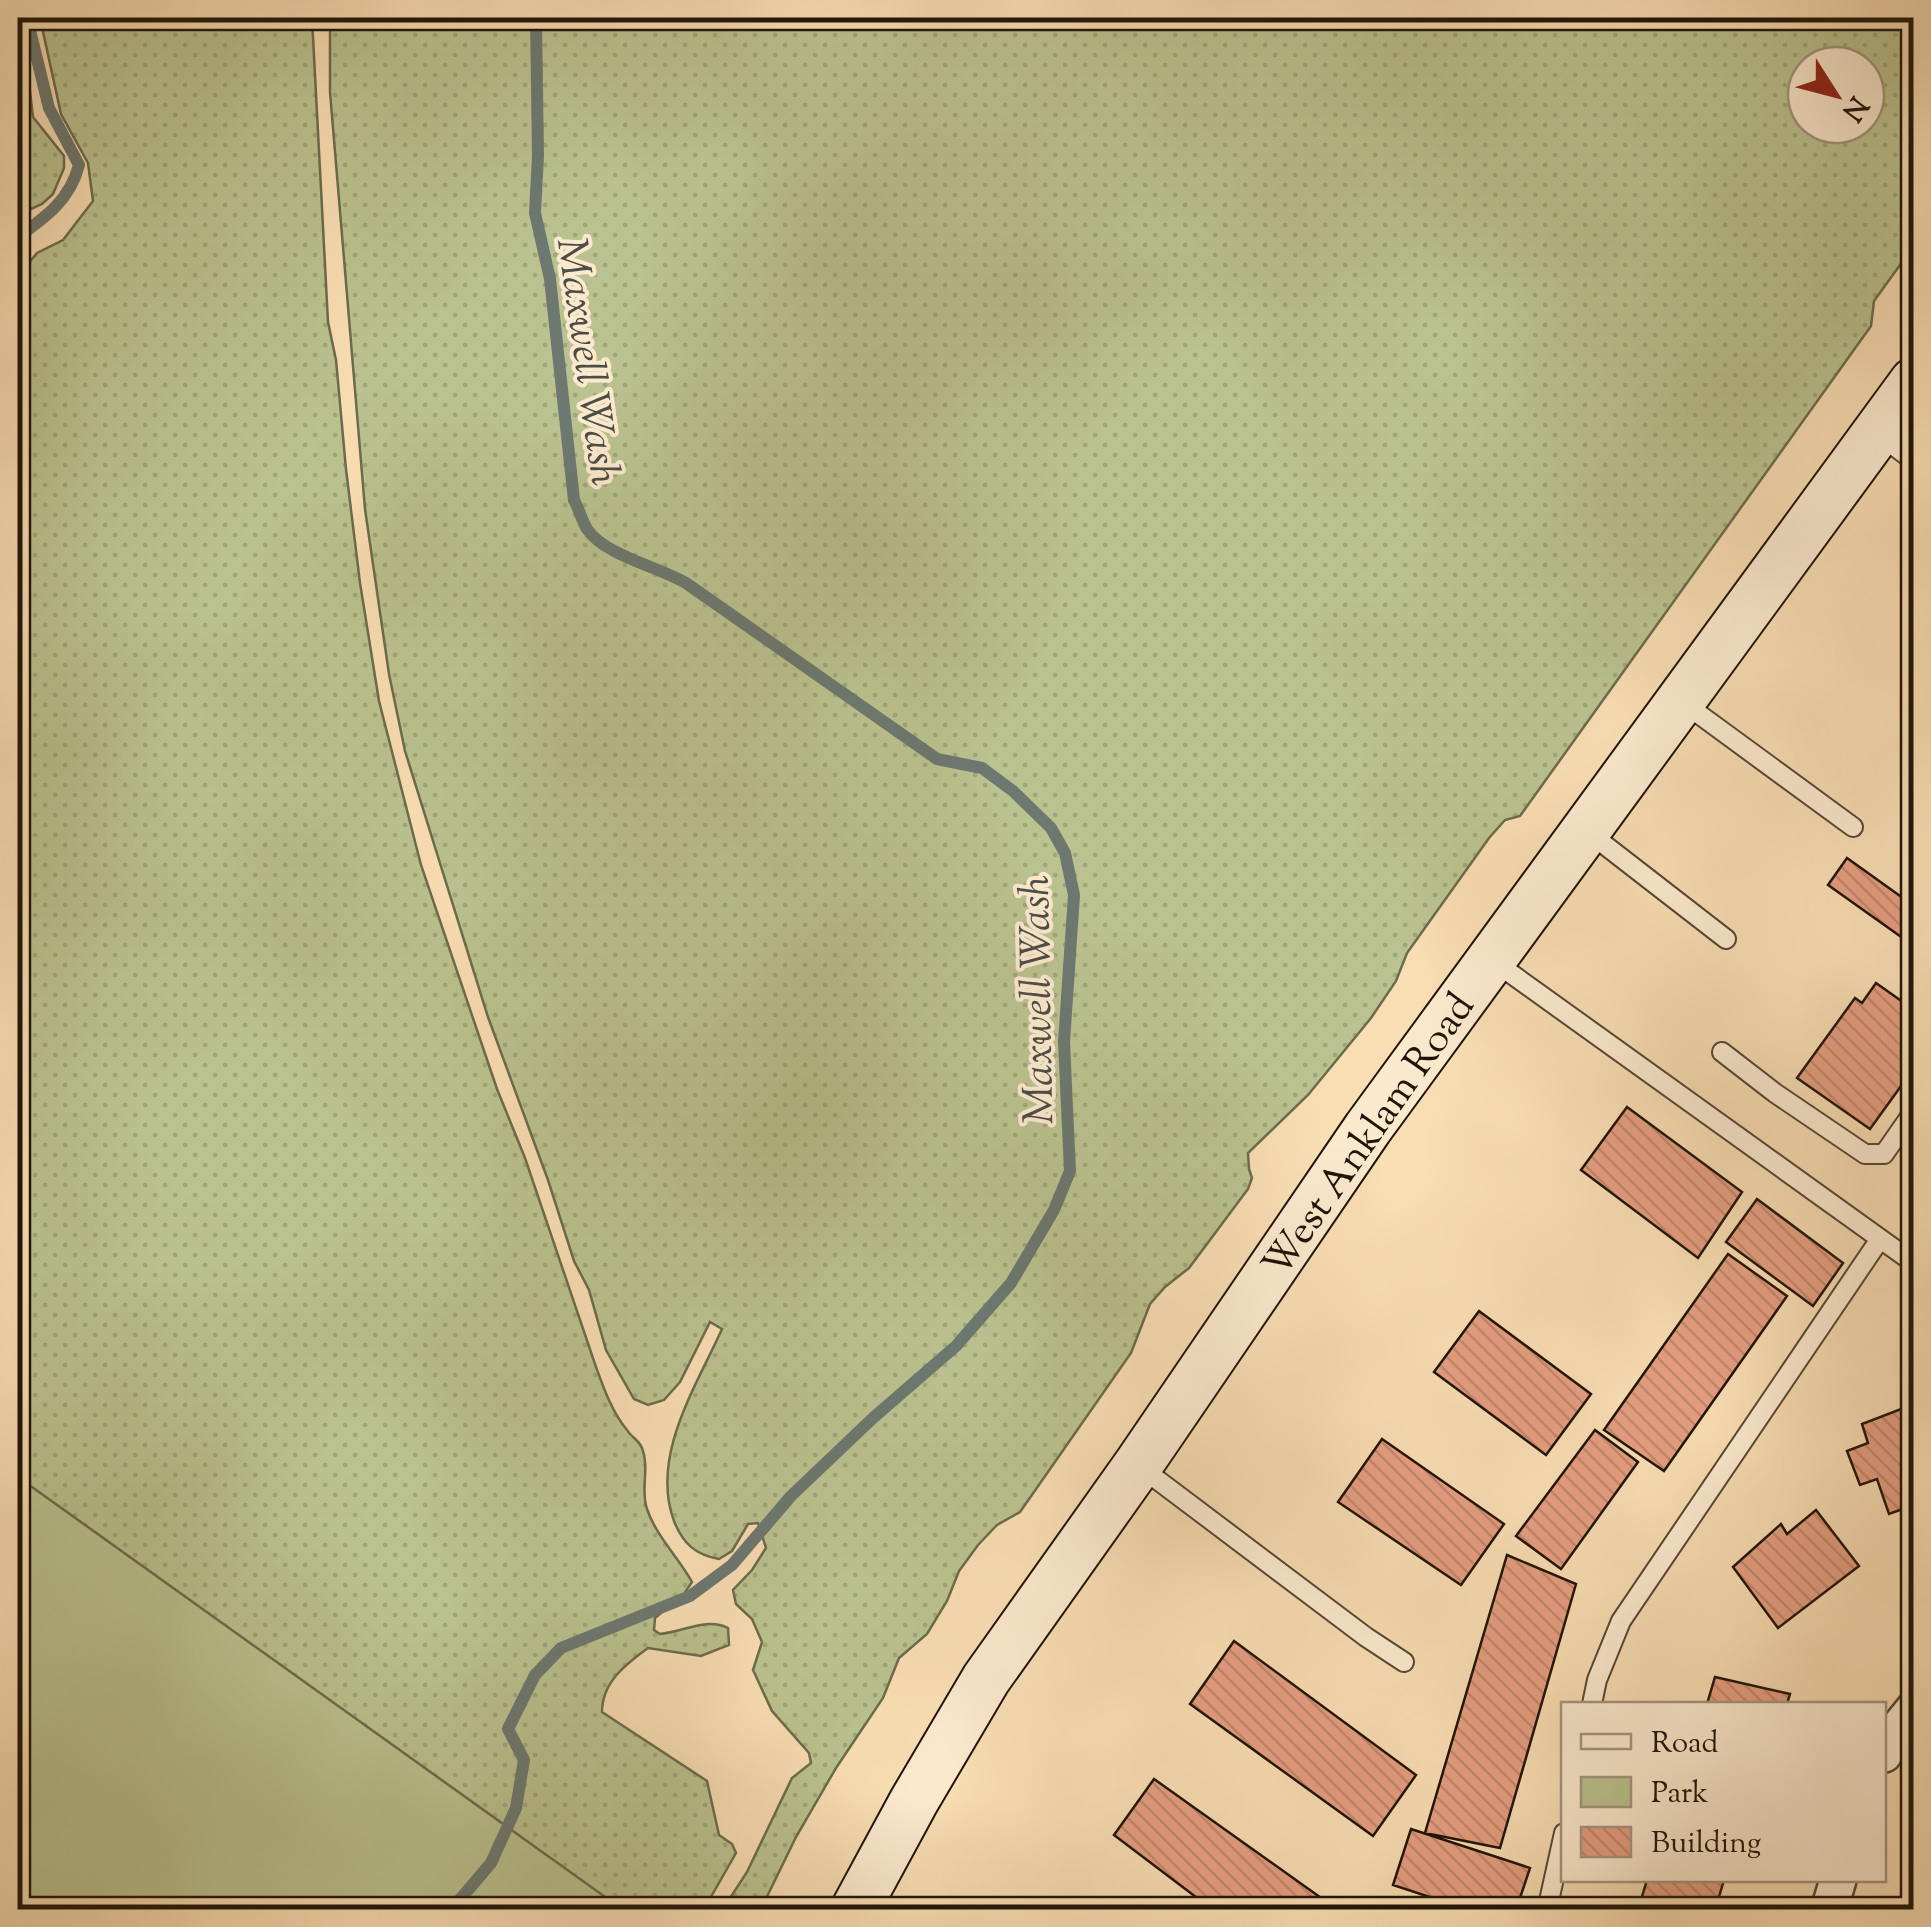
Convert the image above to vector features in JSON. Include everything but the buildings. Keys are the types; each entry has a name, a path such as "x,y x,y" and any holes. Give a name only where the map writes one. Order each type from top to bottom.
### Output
{"main road":[{"name":"West Anklam Road","path":"855,1910 986,1679 1368,1128 1681,701 1895,446 1914,382"}],"street":[{"path":"1886,1750 1914,1709"},
{"path":"1828,1910 1837,1882"}],"lane":[{"path":"1681,701 1853,828"},
{"path":"1586,831 1726,939"},
{"path":"1492,960 1914,1264"},
{"path":"1722,1052 1865,1154 1884,1154 1914,1112"},
{"path":"1592,1702 1621,1621 1880,1240"},
{"path":"1138,1465 1366,1638 1404,1662"},
{"path":"1546,1910 1561,1846"}],"green space":[{"path":"40,18 312,18 328,322 336,360 360,583 379,701 421,865 602,1384 617,1416 642,1448 647,1509 692,1582 684,1594 655,1618 654,1630 660,1634 712,1624 728,1628 729,1645 701,1656 648,1648 611,1683 602,1712 707,1781 719,1835 732,1844 736,1853 704,1909 27,1910 18,1901 18,276 37,253 63,240 93,201 88,163 61,114"},
{"path":"330,18 1913,18 1913,247 1874,301 1871,326 1520,816 1505,820 1489,838 1407,953 1396,981 1371,1018 1308,1095 1248,1153 1252,1178 1248,1189 1189,1268 1150,1304 1131,1353 1020,1512 997,1525 978,1545 959,1571 927,1634 899,1658 883,1698 796,1837 761,1909 723,1909 747,1872 792,1778 811,1763 809,1753 772,1711 753,1670 762,1642 752,1619 736,1604 733,1590 766,1548 758,1523 748,1524 732,1551 719,1559 704,1555 686,1542 678,1529 668,1496 668,1472 679,1422 722,1329 710,1322 680,1382 664,1400 648,1405 634,1399 606,1350 589,1290 574,1261 488,1017 405,751 389,674 365,509 330,92"},
{"path":"18,31 26,57 33,117 64,156 64,168 53,194 18,215"},
{"path":"18,1477 622,1909 18,1909"}],"waterway":[{"path":"18,237 63,198 79,165 49,108 27,18"},
{"name":"Maxwell Wash","path":"451,1910 491,1863 516,1808 524,1760 508,1729 535,1675 561,1648 690,1596 732,1565 791,1496 956,1346 1011,1283 1054,1210 1070,1171 1064,1042 1074,895 1065,853 1051,828 982,768 937,759 686,583 606,546 587,529 574,500 550,279 535,213 536,18"}]}
